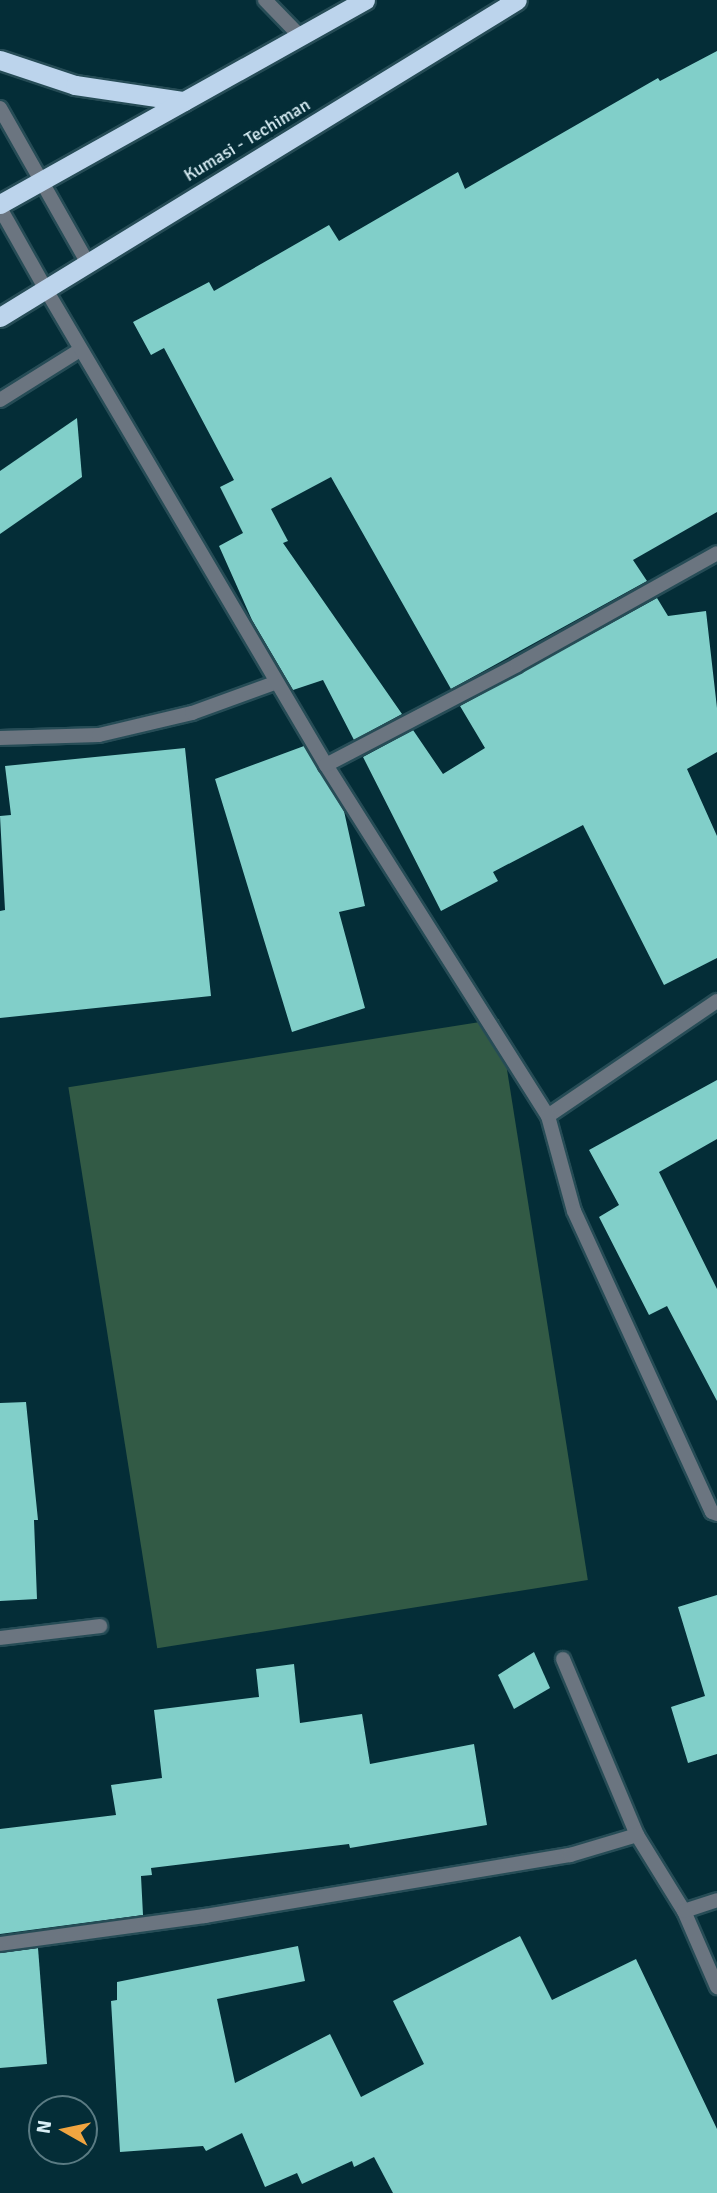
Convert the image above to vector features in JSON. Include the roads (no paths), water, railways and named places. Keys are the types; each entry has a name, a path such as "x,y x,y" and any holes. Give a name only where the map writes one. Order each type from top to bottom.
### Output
{"highway":[{"path":"0,206 365,0"},
{"name":"Kumasi - Techiman","path":"0,317 517,0"},
{"path":"0,60 75,85 184,101"}],"street":[{"path":"265,0 300,36"},
{"path":"0,108 86,262"},
{"path":"0,206 80,350 326,765 548,1116 574,1211 712,1512 717,1514"},
{"path":"0,400 80,350"},
{"path":"326,765 517,665 717,553"},
{"path":"0,738 99,735 191,713 277,682"},
{"path":"548,1116 717,1001"},
{"path":"0,1638 100,1626"},
{"path":"563,1660 637,1835 684,1911 717,1987"},
{"path":"0,1944 205,1916 550,1858 596,1850 637,1835"},
{"path":"684,1911 717,1900"}]}
